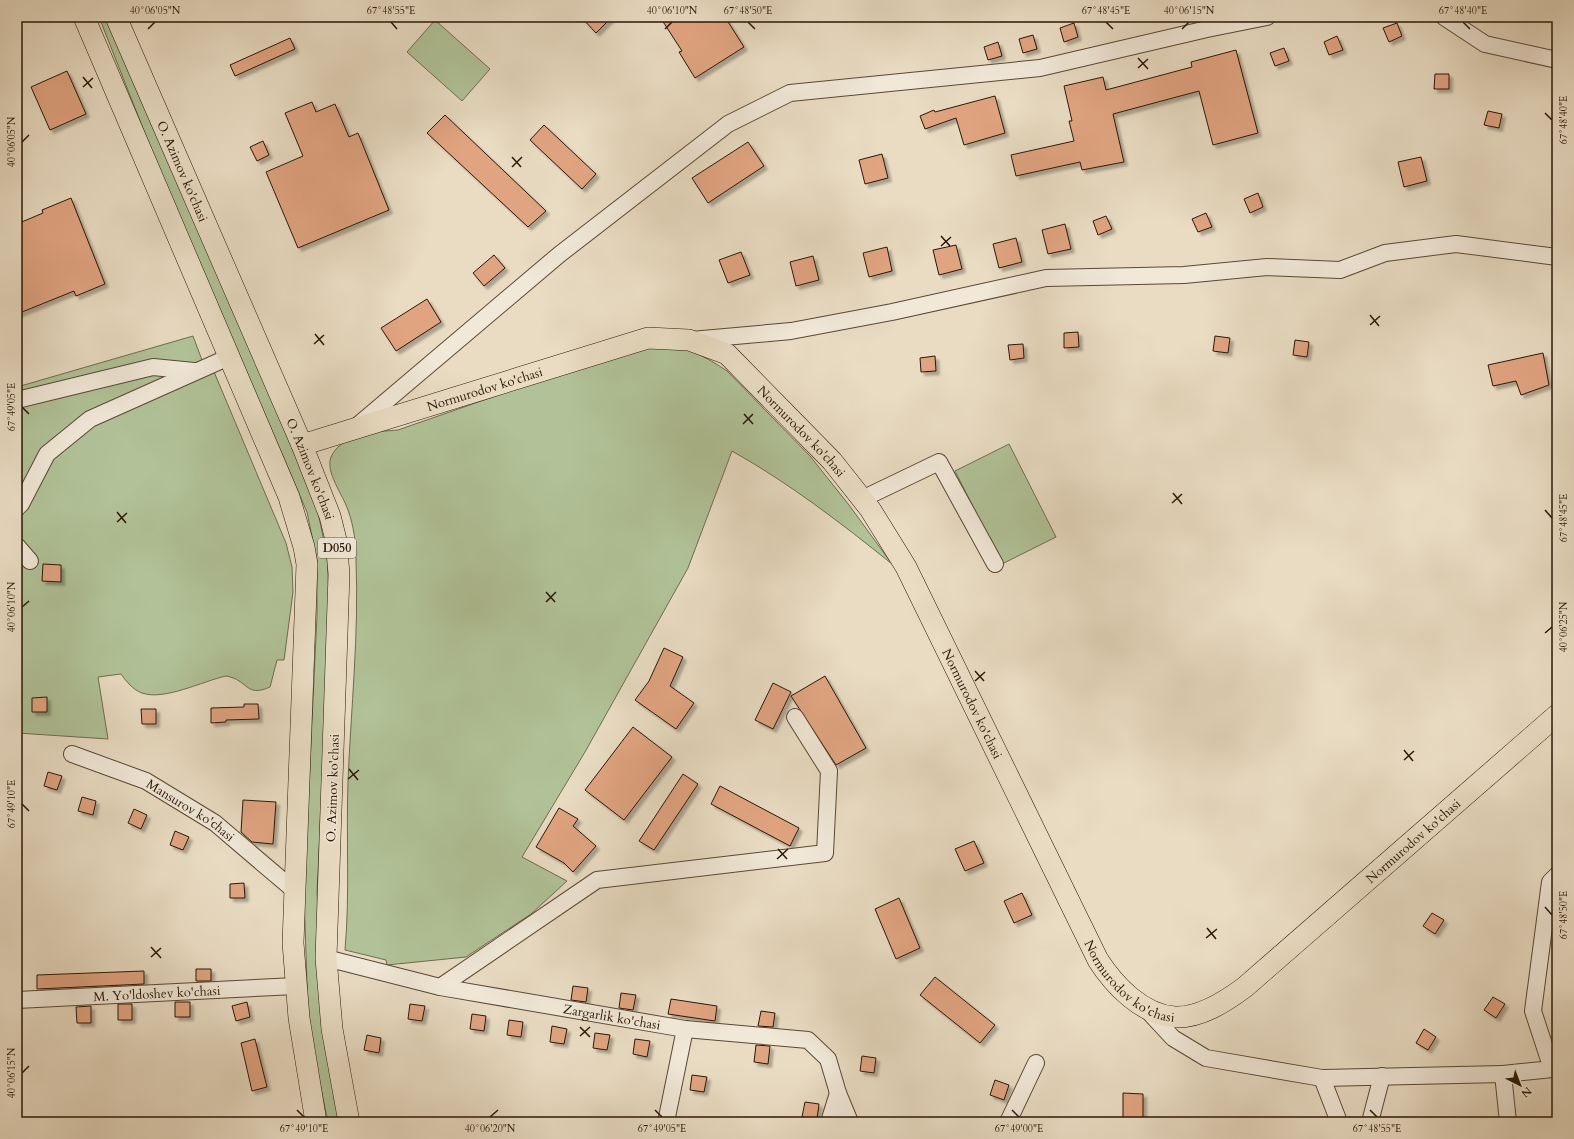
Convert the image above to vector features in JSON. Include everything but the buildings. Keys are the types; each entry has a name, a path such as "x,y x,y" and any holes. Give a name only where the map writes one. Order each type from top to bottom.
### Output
{"main road":[{"name":"D050","path":"84,17 296,514 306,559 294,943 296,986 316,1122"},
{"name":"O. Azimov ko'chasi","path":"116,17 302,445 330,516 336,540 339,574 326,958 333,1037 349,1122"},
{"path":"116,91 144,80"},
{"name":"Normurodov ko'chasi","path":"302,445 648,338 689,340 727,354 832,461 862,499 906,567 1098,960 1118,987 1142,1005 1174,1017 1196,1014 1230,998 1557,715"}],"street":[{"path":"353,430 560,254 728,124 790,94 1040,68 1210,23 1267,17"},
{"path":"1444,17 1485,44 1557,60"},
{"path":"689,340 791,331 892,312 1046,278 1184,275 1267,267 1340,270 1385,253 1456,244 1557,257"},
{"path":"17,508 21,504 47,454 90,419 194,371 229,357"},
{"path":"17,400 153,366 194,371"},
{"path":"862,499 939,462 995,564"},
{"path":"17,546 30,561"},
{"path":"440,987 597,880 825,853 829,772 795,717"},
{"name":"Mansurov ko'chasi","path":"72,754 146,781 165,792 215,823 295,891"},
{"path":"1142,1005 1173,1038 1206,1058 1322,1078 1503,1074 1554,1070 1533,1011 1550,882 1557,875"},
{"name":"Zargarlik ko'chasi","path":"326,958 440,987 685,1029 808,1040 828,1059 838,1093 850,1122"},
{"name":"M. Yo'ldoshev ko'chasi","path":"17,1000 296,986"},
{"path":"666,1122 685,1029"},
{"path":"1008,1122 1036,1063"},
{"path":"1503,1074 1508,1122"},
{"path":"1370,1122 1382,1076"},
{"path":"1322,1078 1339,1122"},
{"path":"829,1122 838,1093"}],"green space":[{"path":"99,17 112,17 317,508 327,555 330,615 317,893 322,1010 341,1122 328,1122 313,1049 308,1014 304,893 317,615 317,560 307,512 150,146"},
{"path":"435,20 490,69 462,101 407,52"},
{"path":"193,336 202,360 212,367 286,543 292,567 293,592 284,660 277,660 270,687 262,690 251,689 239,681 226,676 184,689 151,695 142,693 133,688 121,674 98,677 108,739 17,733 17,387"},
{"path":"639,346 674,346 702,356 727,371 810,456 849,505 892,564 814,504 774,476 732,451 688,568 585,752 522,857 567,881 531,914 466,957 387,965 386,960 345,950 347,908 348,781 357,588 356,554 352,523 346,504 335,484 330,470 331,457 336,449 351,438 370,433 398,430"},
{"path":"1009,444 1056,537 1002,564 955,471"}]}
